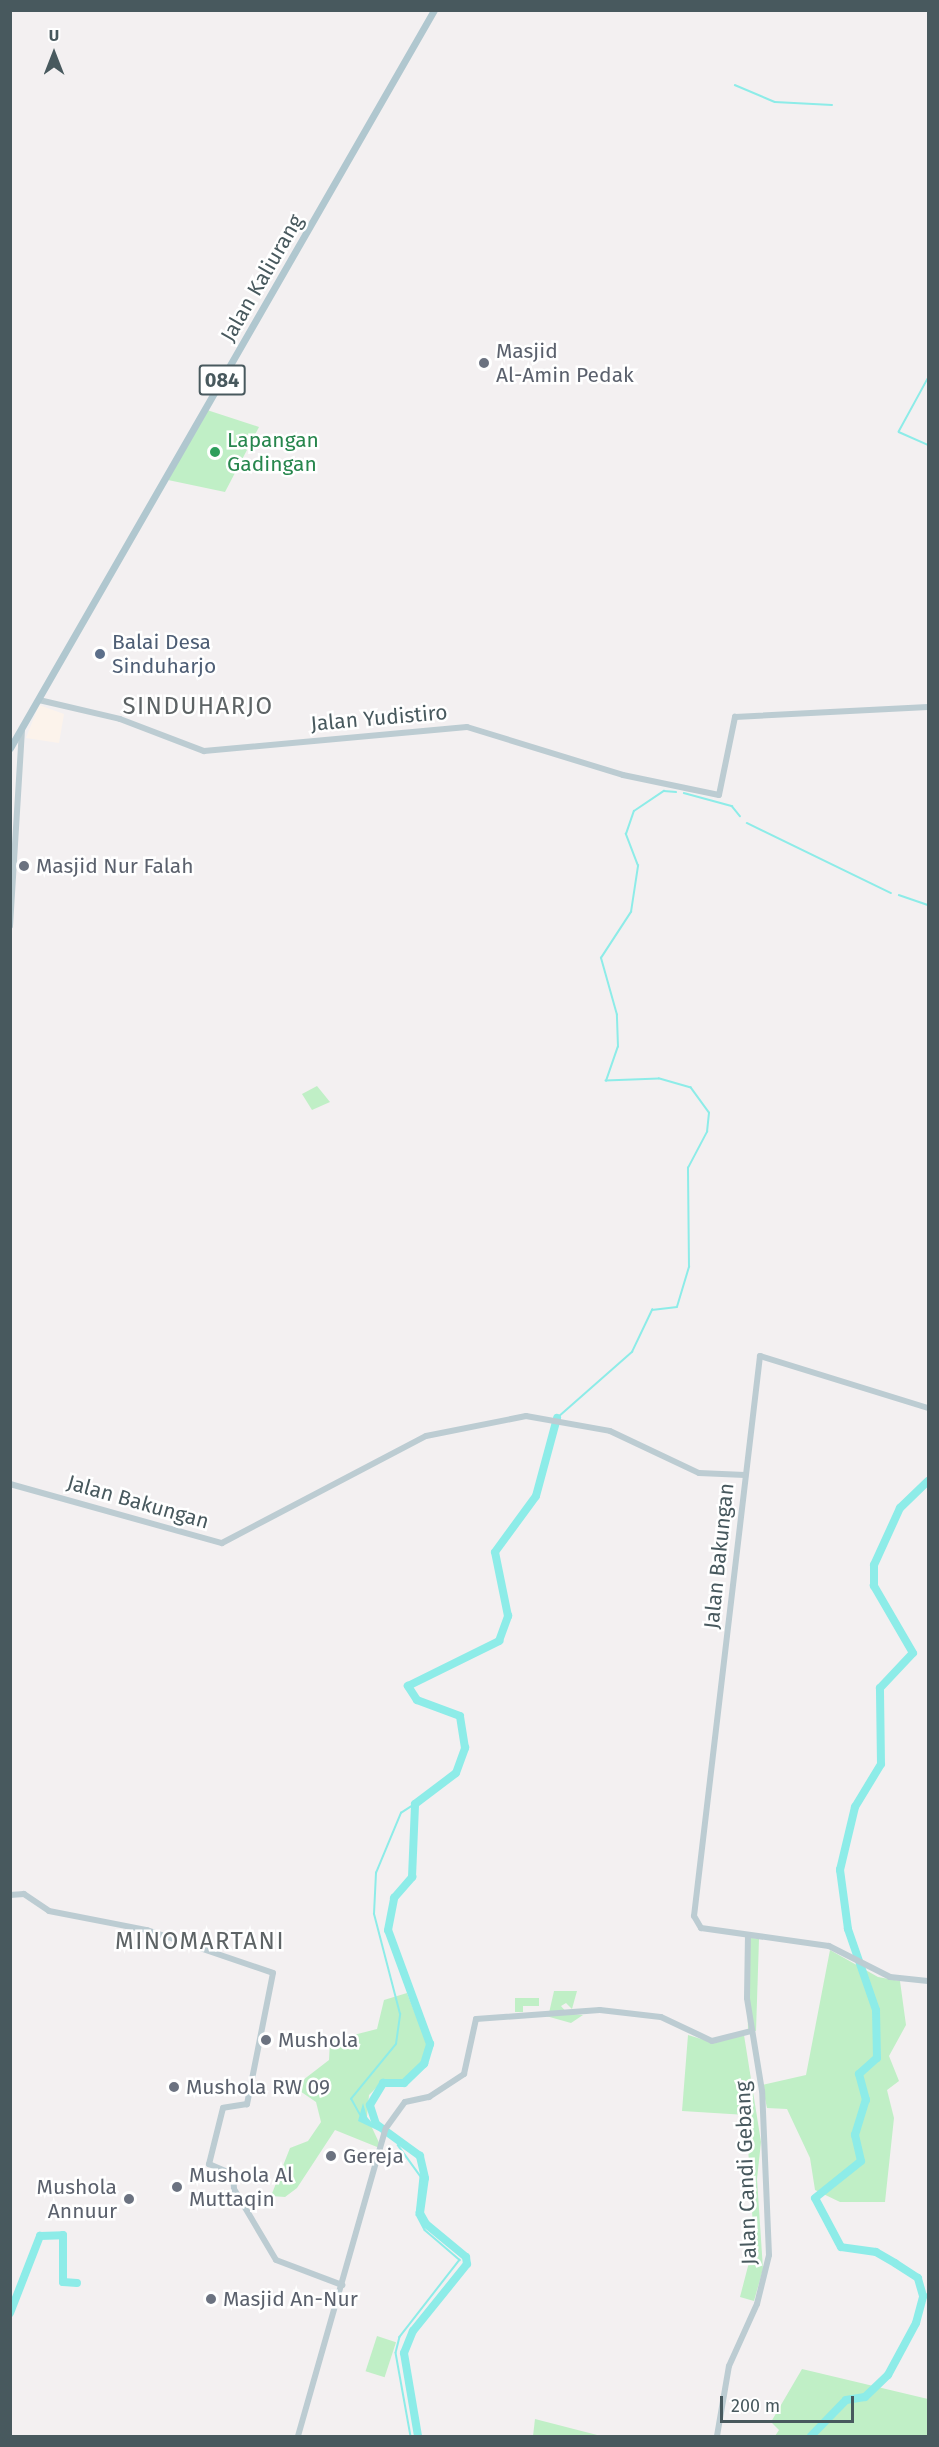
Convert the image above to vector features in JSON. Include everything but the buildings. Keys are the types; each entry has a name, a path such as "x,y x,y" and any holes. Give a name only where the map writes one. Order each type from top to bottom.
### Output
{"main road":[{"name":"Jalan Kaliurang","path":"12,745 434,10"},
{"path":"12,745 22,744"}],"street":[{"name":"Jalan Yudistiro","path":"39,700 120,719 204,751 467,727 623,775 720,795 735,717 928,707"},
{"path":"10,926 22,729"},
{"path":"745,1475 760,1356 928,1408"},
{"name":"Jalan Bakungan","path":"10,1484 222,1543 442,1430 526,1416 549,1418 610,1431 699,1473 745,1475 694,1916 701,1928 829,1946 850,1954 897,1979 928,1981"},
{"path":"10,1895 24,1894 49,1911 147,1930 273,1973 248,2104 223,2108 210,2165 233,2174 234,2189 268,2252 342,2285"},
{"name":"Jalan Candi Gebang","path":"717,2436 729,2366 757,2304 769,2255 763,2098 751,2031 748,1935"},
{"path":"298,2436 386,2128 405,2102 429,2097 464,2074 474,2022 480,2017 600,2010 661,2017 712,2041 751,2031"}],"shaded area":[{"path":"39,705 64,714 59,743 26,738"}],"green space":[{"name":"Lapangan Gadingan","path":"207,410 259,427 225,492 168,480"},
{"path":"317,1086 330,1102 312,1110 302,1094"},
{"path":"746,1937 759,1939 756,2031 748,2030"},
{"path":"830,1950 878,1977 900,1981 906,2025 889,2056 899,2081 887,2090 894,2118 885,2202 840,2202 815,2190 810,2158 787,2109 767,2108 762,2085 806,2075"},
{"path":"554,1991 577,1991 572,2009 566,2003 561,2006 567,2013 549,2013"},
{"path":"407,1993 427,2044 422,2065 404,2081 383,2081 369,2095 367,2117 382,2149 335,2130 297,2188 285,2197 271,2196 290,2148 308,2141 321,2122 316,2102 294,2087 329,2060 330,2041 377,2029 384,2000"},
{"path":"515,1998 539,1998 539,2006 523,2006 523,2012 515,2012"},
{"path":"573,2014 583,2015 571,2023 546,2016"},
{"path":"688,2035 711,2042 744,2035 761,2142 757,2179 763,2269 754,2301 740,2297 754,2243 746,2115 682,2111"},
{"path":"377,2336 396,2342 385,2377 366,2371"},
{"path":"802,2369 928,2399 928,2436 775,2436 779,2430 771,2422"},
{"path":"535,2419 601,2436 533,2436"}],"water":[{"path":"363,2103 367,2117 379,2131 358,2121"}],"waterway":[{"path":"735,85 775,102 832,105"},
{"path":"928,379 899,432 928,445"},
{"path":"557,1418 632,1352 652,1310 677,1307 689,1267 688,1168 707,1132 709,1113 691,1088 659,1079 606,1081 618,1047 617,1015 601,958 631,912 638,866 626,834 634,811 664,791 676,792"},
{"path":"684,793 732,806 740,816"},
{"path":"747,823 891,893"},
{"path":"899,895 928,905"},
{"path":"418,2436 404,2353 413,2331 467,2264 466,2257 426,2224 420,2213 425,2178 420,2156 376,2124 370,2105 383,2083 404,2083 424,2064 430,2044 388,1930 394,1898 412,1877 415,1804 456,1773 465,1748 460,1716 417,1700 408,1686 499,1641 508,1616 495,1552 536,1496 557,1418"},
{"path":"811,2436 846,2400 865,2397 888,2375 916,2323 923,2296 918,2278 895,2263 876,2252 841,2247 815,2198 861,2161 855,2135 866,2100 859,2074 877,2058 876,2010 848,1929 840,1870 855,1807 881,1764 880,1688 913,1653 874,1586 874,1565 900,1508 928,1481"},
{"path":"360,2115 351,2099 396,2044 400,2014 374,1914 376,1873 401,1813 415,1804"},
{"path":"398,2145 421,2177 417,2215 425,2230 460,2260 400,2337 396,2353 411,2436"},
{"path":"10,2313 40,2236 63,2235 63,2282 77,2283"}],"place":[{"name":"Masjid Al-Amin Pedak","path":"484,363"},
{"name":"Lapangan Gadingan","path":"215,452"},
{"name":"Balai Desa Sinduharjo","path":"100,654"},
{"name":"Masjid Nur Falah","path":"24,866"},
{"name":"Mushola","path":"266,2040"},
{"name":"Mushola RW 09","path":"174,2087"},
{"name":"Gereja","path":"331,2156"},
{"name":"Mushola Al Muttaqin","path":"177,2187"},
{"name":"Mushola Annuur","path":"129,2199"},
{"name":"Masjid An-Nur","path":"211,2299"}],"district":[{"name":"SINDUHARJO","path":"198,707"},
{"name":"MINOMARTANI","path":"200,1942"}]}
